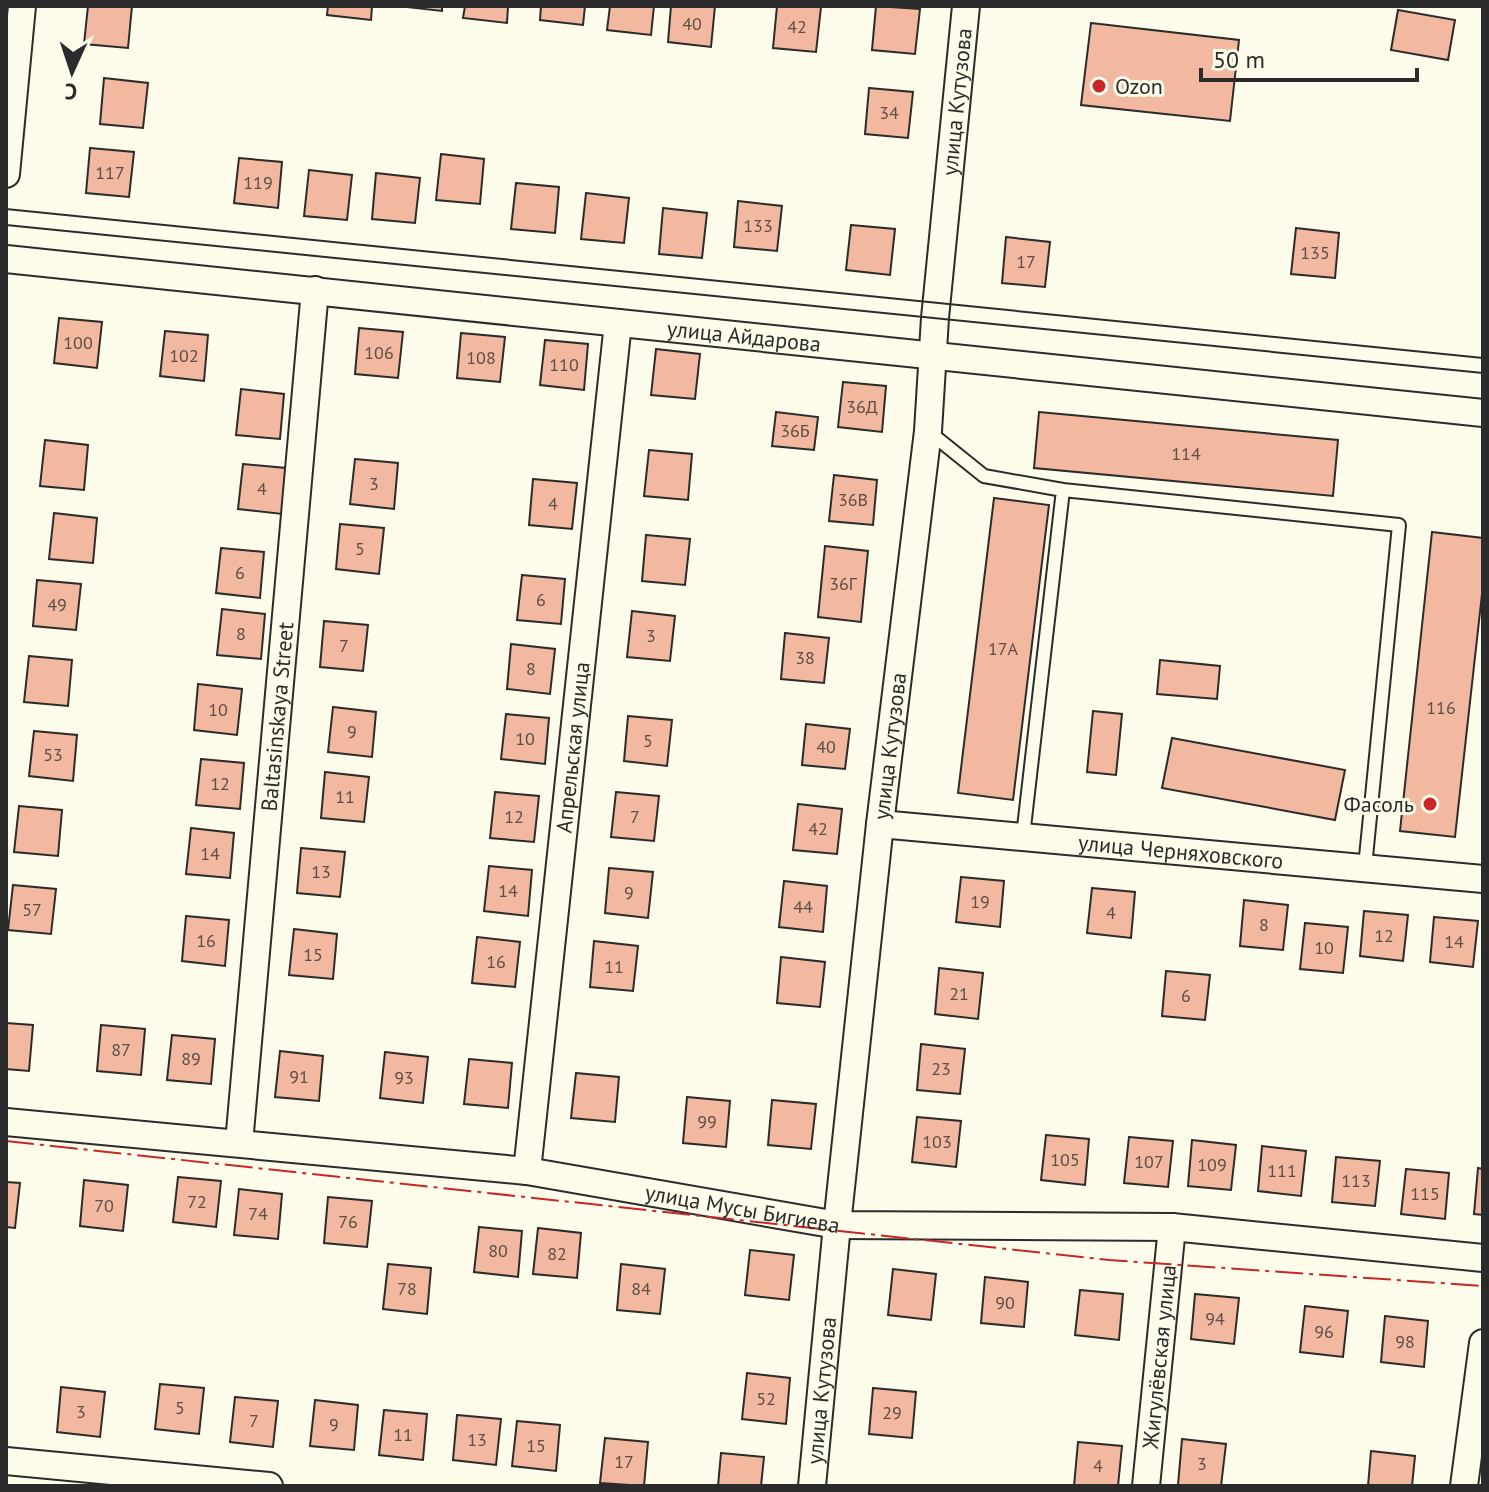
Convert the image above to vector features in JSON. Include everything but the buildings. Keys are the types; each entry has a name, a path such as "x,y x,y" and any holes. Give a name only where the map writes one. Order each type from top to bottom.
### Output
{"street":[{"path":"6,174 22,6"},
{"name":"улица Кутузова","path":"812,1486 880,824 928,431 932,354 966,6"},
{"name":"улица Айдарова","path":"6,259 1483,413"},
{"name":"Baltasinskaya Street","path":"239,1143 315,290"},
{"name":"Апрельская улица","path":"527,1171 618,323"},
{"name":"улица Черняховского","path":"880,824 1483,879"},
{"name":"улица Мусы Бигиева","path":"6,1122 527,1171 837,1225 1172,1227 1483,1258"},
{"name":"Жигулёвская улица","path":"1146,1486 1172,1227"},
{"path":"1464,1486 1483,1343"},
{"path":"6,1461 269,1486"}],"lane":[{"path":"928,431 984,476 1063,490 1399,525 1365,867"},
{"path":"1023,836 1063,490"}],"tram line":[{"path":"6,209 1483,358"},
{"path":"6,225 1483,373"}],"power":[{"path":"6,1141 1109,1260 1483,1286"}],"place":[{"name":"Ozon","path":"1099,86"},
{"name":"Фасоль","path":"1430,804"}]}
